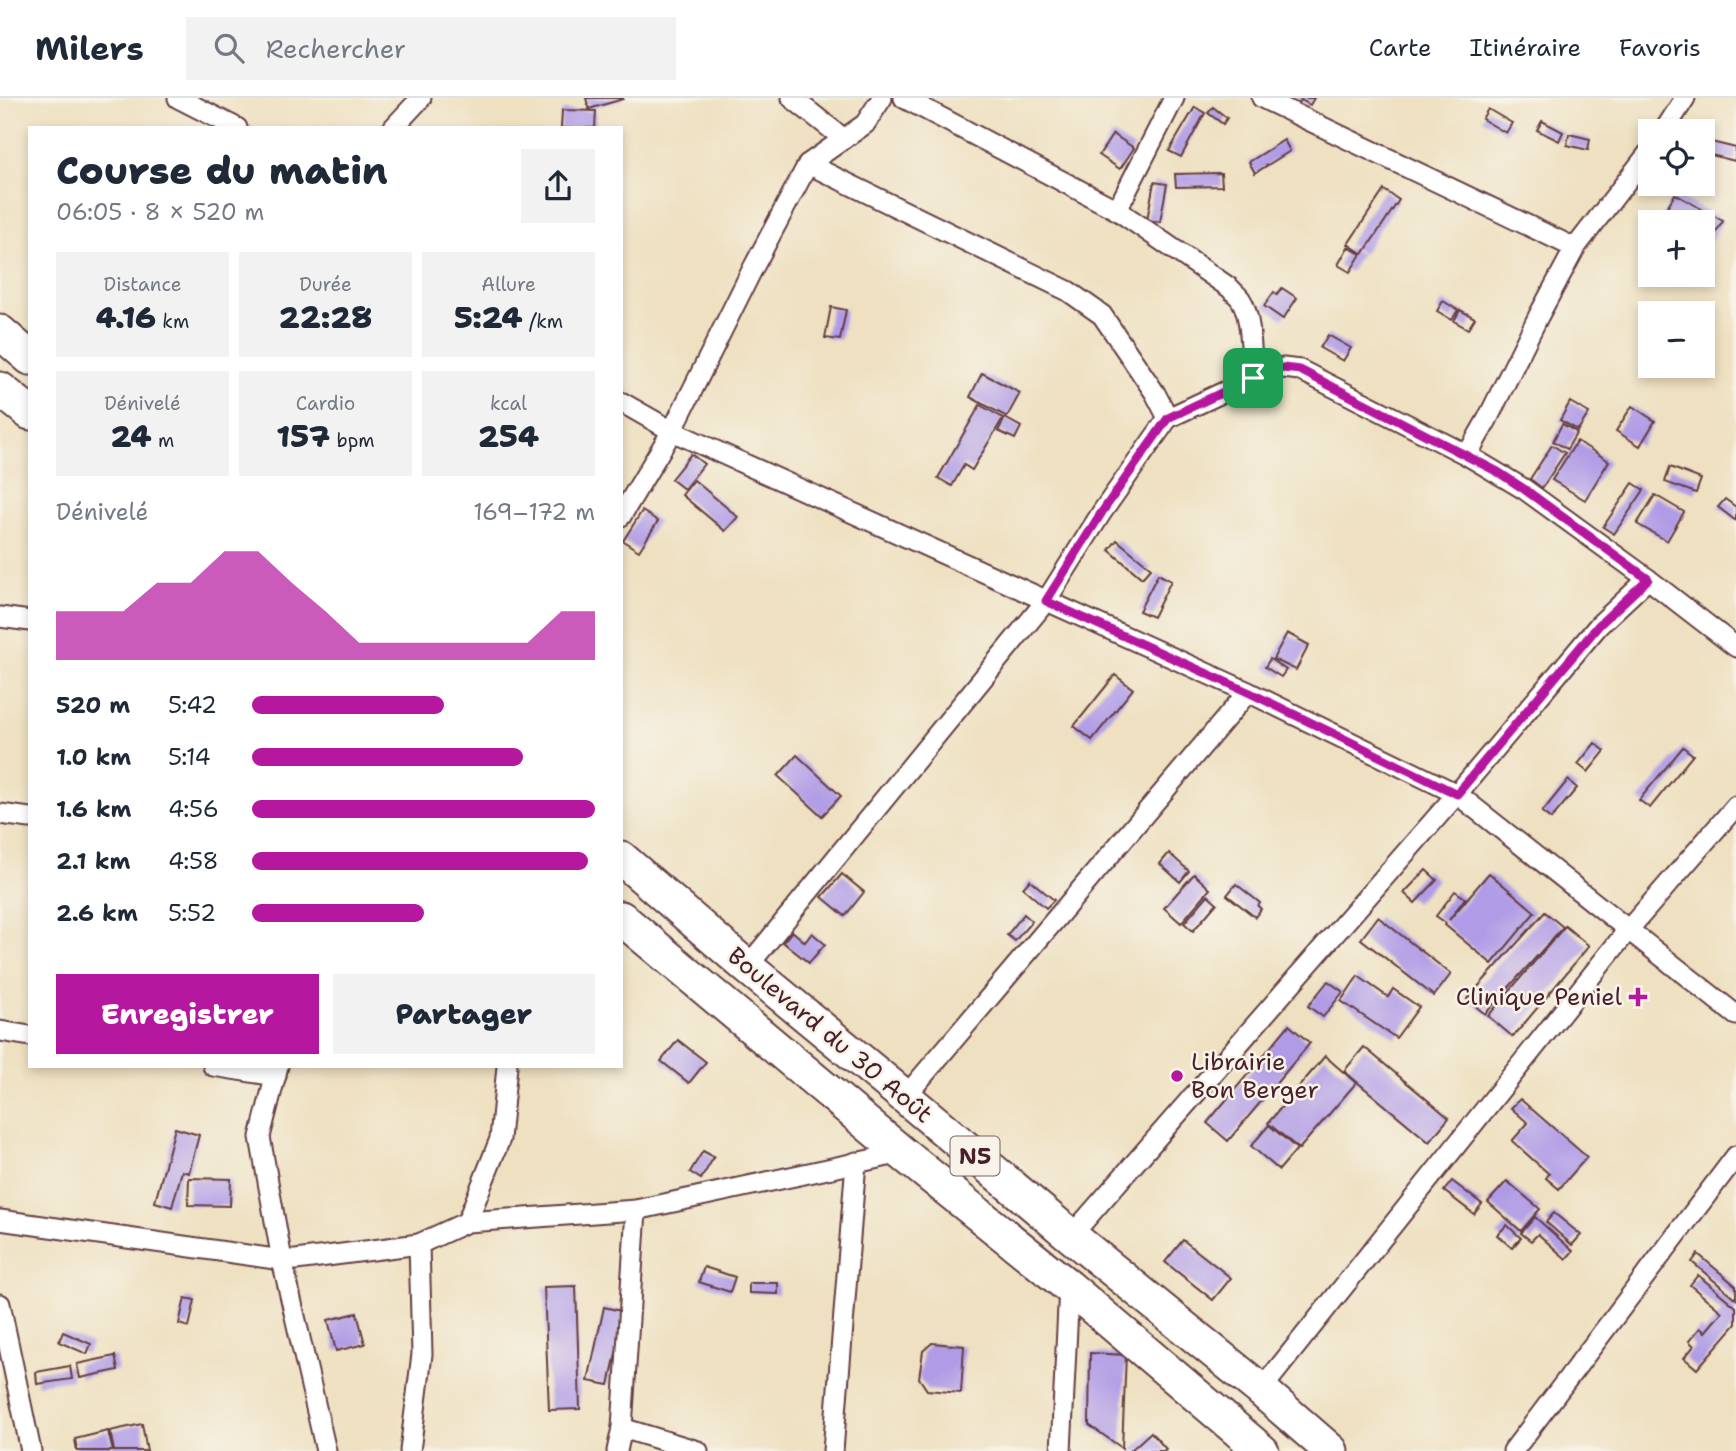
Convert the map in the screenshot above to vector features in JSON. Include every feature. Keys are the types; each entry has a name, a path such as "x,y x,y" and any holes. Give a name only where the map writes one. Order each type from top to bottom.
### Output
{"highway":[{"path":"0,332 28,356"},
{"path":"0,389 28,411"},
{"name":"Boulevard du 30 Août","path":"623,860 747,967 1261,1390 1331,1451"},
{"name":"Boulevard du 30 Août","path":"623,920 902,1153 1069,1287 1262,1451"}],"street":[{"path":"178,98 233,126"},
{"path":"395,126 421,98"},
{"path":"792,98 844,139"},
{"path":"623,513 672,431 808,163 865,124 882,98"},
{"path":"904,98 1117,209 1230,288 1241,300 1246,312 1253,378"},
{"path":"1117,209 1174,98"},
{"path":"1262,98 1575,248"},
{"path":"1672,119 1685,98"},
{"path":"808,163 1068,291 1085,302 1102,315 1155,393 1168,418"},
{"path":"1467,455 1575,248 1638,167"},
{"path":"747,967 1046,601 1102,512 1168,418 1271,370 1300,370 1467,455 1524,489 1736,647"},
{"path":"623,403 672,431 1248,692 1457,794 1736,1015"},
{"path":"1071,1236 1457,794 1599,625 1648,579"},
{"path":"0,617 28,621"},
{"path":"905,1097 1248,692"},
{"path":"1261,1390 1628,930 1736,806"},
{"path":"0,814 28,818"},
{"path":"0,1031 28,1036"},
{"path":"239,1068 277,1071 260,1137 282,1260 326,1451"},
{"path":"467,1222 500,1139 507,1068"},
{"path":"0,1220 296,1260 419,1244 467,1222 636,1210 902,1153"},
{"path":"1513,1451 1736,1156"},
{"path":"833,1451 856,1162"},
{"path":"617,1451 622,1428 636,1210"},
{"path":"411,1451 422,1354 419,1244"},
{"path":"1062,1451 1069,1287"},
{"path":"1,1308 31,1451"},
{"path":"622,1428 698,1451"}],"building":[{"path":"586,98 623,98 623,99 589,109"},
{"path":"1288,98 1314,98 1310,105 1301,100 1293,112 1283,106"},
{"path":"1195,107 1205,113 1181,157 1169,151"},
{"path":"1213,107 1227,118 1223,124 1208,113"},
{"path":"1488,109 1512,123 1506,133 1482,119"},
{"path":"562,110 596,111 595,126 561,126"},
{"path":"1542,121 1563,132 1559,141 1537,130"},
{"path":"1113,134 1134,148 1120,169 1099,155"},
{"path":"1569,134 1590,139 1588,150 1567,145"},
{"path":"1284,140 1290,151 1255,173 1249,162"},
{"path":"1715,143 1736,148 1735,161 1715,156"},
{"path":"1221,173 1222,186 1176,187 1175,174"},
{"path":"1154,182 1167,184 1160,222 1147,220"},
{"path":"1384,190 1399,200 1363,254 1348,244"},
{"path":"1674,196 1679,196 1703,210 1665,210"},
{"path":"1715,216 1723,221 1715,234"},
{"path":"1348,247 1361,254 1350,272 1338,265"},
{"path":"1282,288 1297,298 1283,319 1264,306 1274,292 1277,295"},
{"path":"1443,301 1458,310 1452,320 1437,311"},
{"path":"831,307 846,310 840,340 825,338"},
{"path":"1460,310 1475,318 1468,329 1454,321"},
{"path":"1328,335 1351,348 1343,361 1320,348"},
{"path":"982,373 1020,393 1007,417 970,397"},
{"path":"1570,402 1589,413 1578,430 1560,420"},
{"path":"980,405 1003,418 972,470 964,465 952,486 938,478"},
{"path":"1632,406 1655,421 1640,446 1616,431"},
{"path":"1005,418 1021,427 1015,439 998,431"},
{"path":"1562,424 1577,432 1567,449 1553,441"},
{"path":"1577,441 1609,461 1585,500 1552,480"},
{"path":"1552,445 1565,453 1542,488 1530,479"},
{"path":"691,454 704,464 684,489 671,479"},
{"path":"1670,467 1701,479 1696,493 1665,482"},
{"path":"694,480 738,517 725,531 682,495"},
{"path":"1633,483 1644,490 1614,534 1603,527"},
{"path":"1655,495 1684,512 1667,541 1637,524"},
{"path":"1725,499 1736,507 1736,521 1718,507"},
{"path":"642,511 658,521 639,551 623,541"},
{"path":"1117,540 1151,568 1142,578 1109,550"},
{"path":"1158,574 1171,581 1153,617 1139,611"},
{"path":"1287,633 1309,645 1296,670 1273,659"},
{"path":"1270,659 1286,670 1281,677 1265,667"},
{"path":"1115,675 1133,689 1092,740 1074,726"},
{"path":"1595,743 1605,751 1588,772 1578,764"},
{"path":"1683,747 1693,755 1650,808 1639,800"},
{"path":"797,755 841,796 822,816 778,776"},
{"path":"1568,780 1577,788 1551,819 1542,812"},
{"path":"1169,853 1189,871 1180,882 1160,864"},
{"path":"1426,870 1437,880 1415,903 1404,893"},
{"path":"1489,873 1535,912 1492,964 1436,916 1455,891 1465,898 1449,920"},
{"path":"842,874 864,892 845,916 822,897"},
{"path":"1194,874 1210,889 1181,923 1164,908"},
{"path":"1030,880 1054,900 1046,908 1023,888"},
{"path":"1236,884 1260,903 1258,906 1261,909 1255,917 1227,895"},
{"path":"1208,895 1217,903 1193,931 1184,923"},
{"path":"1545,912 1563,927 1485,1014 1467,999"},
{"path":"1024,914 1032,921 1015,941 1007,935"},
{"path":"1378,917 1451,974 1434,996 1361,939"},
{"path":"1565,926 1589,946 1513,1037 1488,1016"},
{"path":"792,931 805,942 812,933 825,944 809,963 783,942"},
{"path":"1358,976 1388,997 1393,989 1419,1007 1396,1038 1341,1001"},
{"path":"1328,981 1343,992 1323,1017 1308,1006"},
{"path":"1289,1025 1310,1043 1228,1141 1207,1123"},
{"path":"678,1040 706,1062 689,1083 661,1061"},
{"path":"1364,1047 1449,1118 1429,1142 1344,1071"},
{"path":"1325,1056 1356,1083 1299,1149 1268,1123"},
{"path":"1520,1099 1587,1157 1559,1189 1546,1178 1549,1174 1512,1141 1528,1123 1511,1108"},
{"path":"1269,1125 1297,1149 1279,1170 1251,1146"},
{"path":"175,1128 199,1135 189,1173 182,1171 172,1207 155,1202"},
{"path":"703,1151 714,1157 701,1179 690,1172"},
{"path":"189,1178 231,1179 230,1206 188,1205"},
{"path":"1452,1181 1482,1204 1474,1214 1444,1191"},
{"path":"1507,1181 1540,1209 1521,1231 1488,1202"},
{"path":"1554,1213 1581,1235 1572,1245 1546,1222"},
{"path":"1535,1217 1573,1251 1566,1259 1538,1234 1531,1241 1521,1233"},
{"path":"1507,1225 1521,1238 1512,1248 1497,1235"},
{"path":"1183,1240 1231,1278 1213,1300 1165,1262"},
{"path":"1698,1254 1736,1286 1736,1299 1692,1262"},
{"path":"704,1267 735,1277 730,1292 699,1282"},
{"path":"1698,1275 1736,1307 1736,1324 1697,1369 1684,1358 1694,1346 1689,1341 1700,1328 1705,1332 1722,1312 1690,1285"},
{"path":"749,1283 778,1283 778,1294 749,1293"},
{"path":"576,1286 580,1409 549,1410 544,1287"},
{"path":"185,1298 195,1300 189,1327 179,1324"},
{"path":"604,1307 625,1312 609,1385 588,1381"},
{"path":"357,1313 365,1344 336,1351 328,1320"},
{"path":"63,1332 91,1344 87,1354 59,1342"},
{"path":"932,1343 964,1346 961,1393 927,1390 919,1378 923,1351"},
{"path":"1090,1353 1126,1355 1122,1448 1089,1425"},
{"path":"115,1356 118,1370 80,1378 77,1364"},
{"path":"70,1366 72,1379 37,1384 36,1372"},
{"path":"142,1424 147,1451 114,1451 110,1431"},
{"path":"108,1431 113,1451 77,1451 75,1439"},
{"path":"1151,1432 1166,1449 1130,1451"}],"place":[{"name":"Clinique Peniel","path":"1638,997"},
{"name":"Librairie Bon Berger","path":"1177,1076"}],"route":[{"path":"1271,370 1300,370 1384,412 1498,472 1648,579 1599,625 1457,794 1248,692 1046,601 1102,512 1168,418 1253,378 1271,370"}]}
